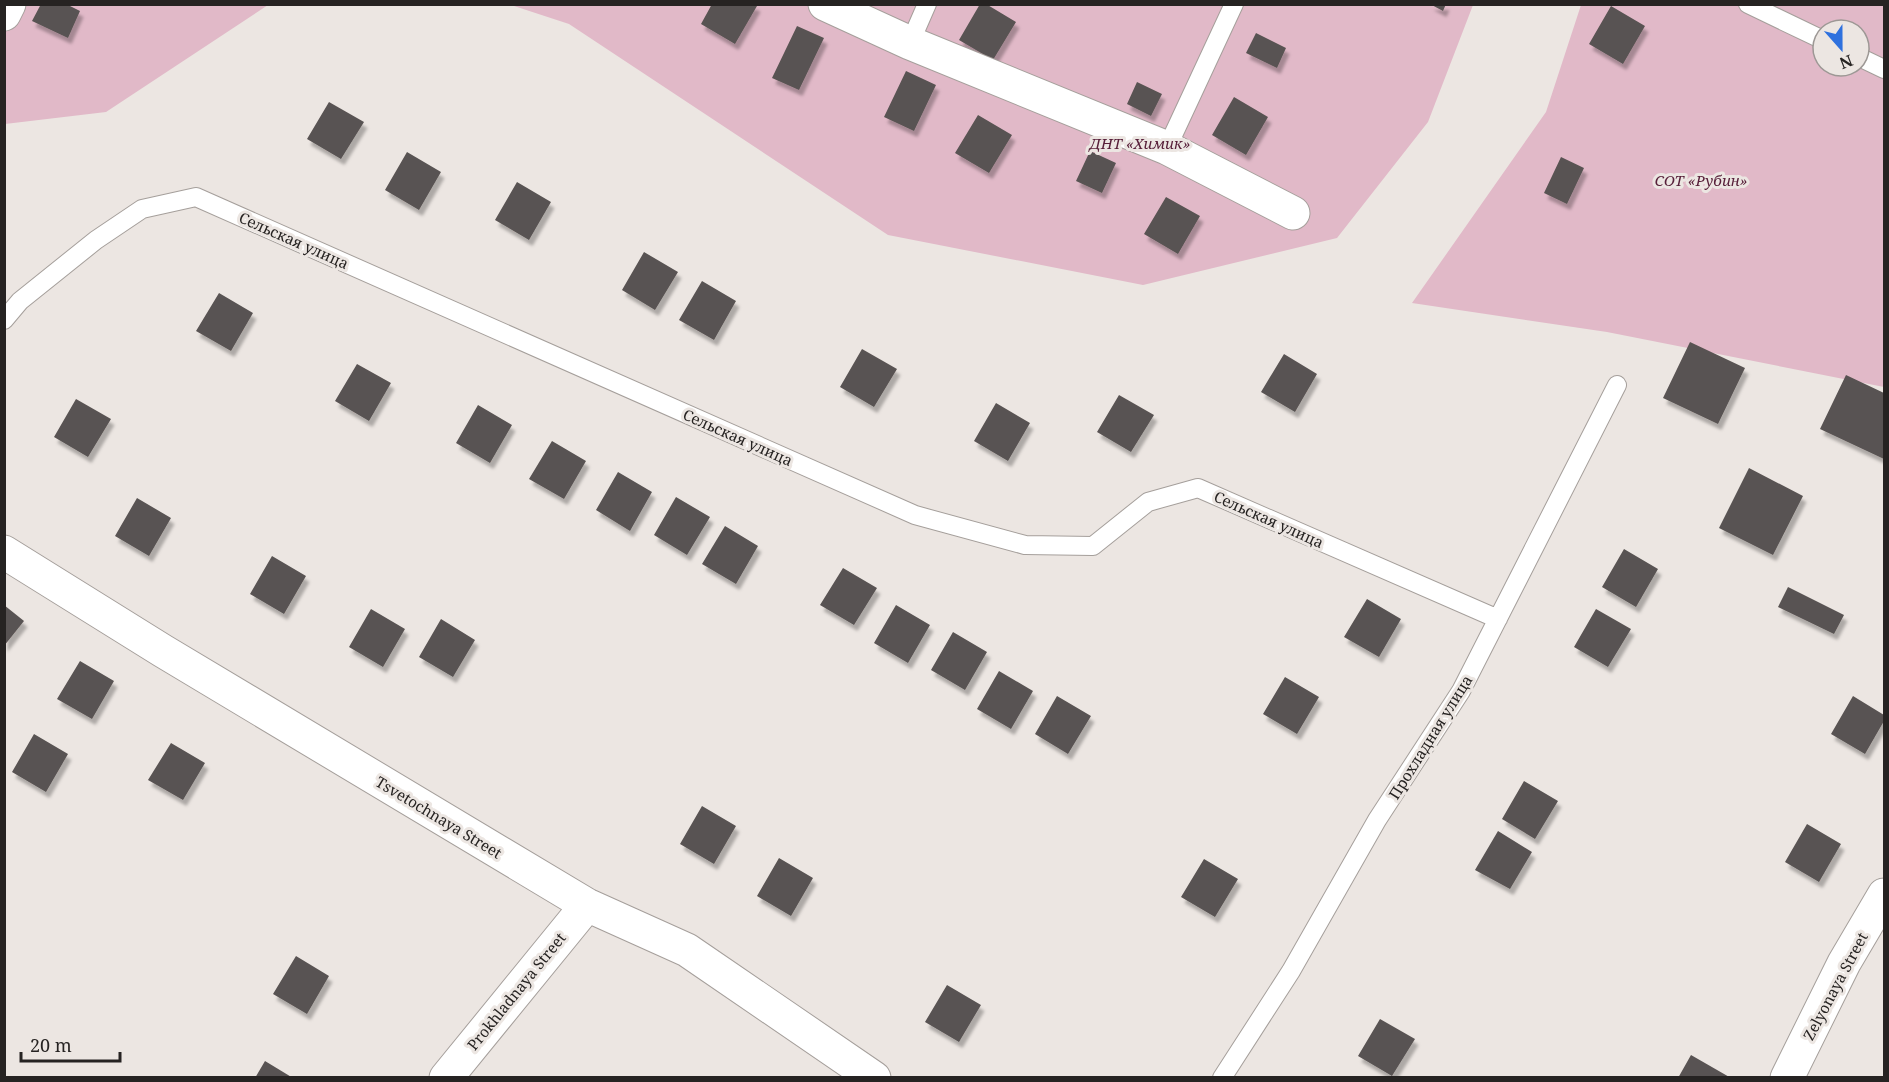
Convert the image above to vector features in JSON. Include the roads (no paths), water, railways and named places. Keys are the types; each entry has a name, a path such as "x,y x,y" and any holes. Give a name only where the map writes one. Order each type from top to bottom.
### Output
{"street":[{"path":"4,14 9,4"},
{"path":"825,4 910,43 1167,148 1293,213"},
{"name":"Tsvetochnaya Street","path":"4,552 586,905 687,950 874,1077"},
{"name":"Zelyonaya Street","path":"1787,1077 1844,963 1884,895"},
{"name":"Prokhladnaya Street","path":"446,1077 586,905"}],"lane":[{"path":"910,43 927,4"},
{"path":"1167,148 1234,4"},
{"path":"1748,4 1811,34"},
{"name":"Сельская улица","path":"4,320 20,301 46,280 96,240 142,209 196,197 915,515 1025,545 1093,546 1148,502 1198,488 1498,619"},
{"name":"Прохладная улица","path":"1222,1077 1291,971 1377,820 1461,691 1617,385"}],"park label":[{"name":"ДНТ «Химик»","path":"1140,143"},
{"name":"СОТ «Рубин»","path":"1701,180"}]}
